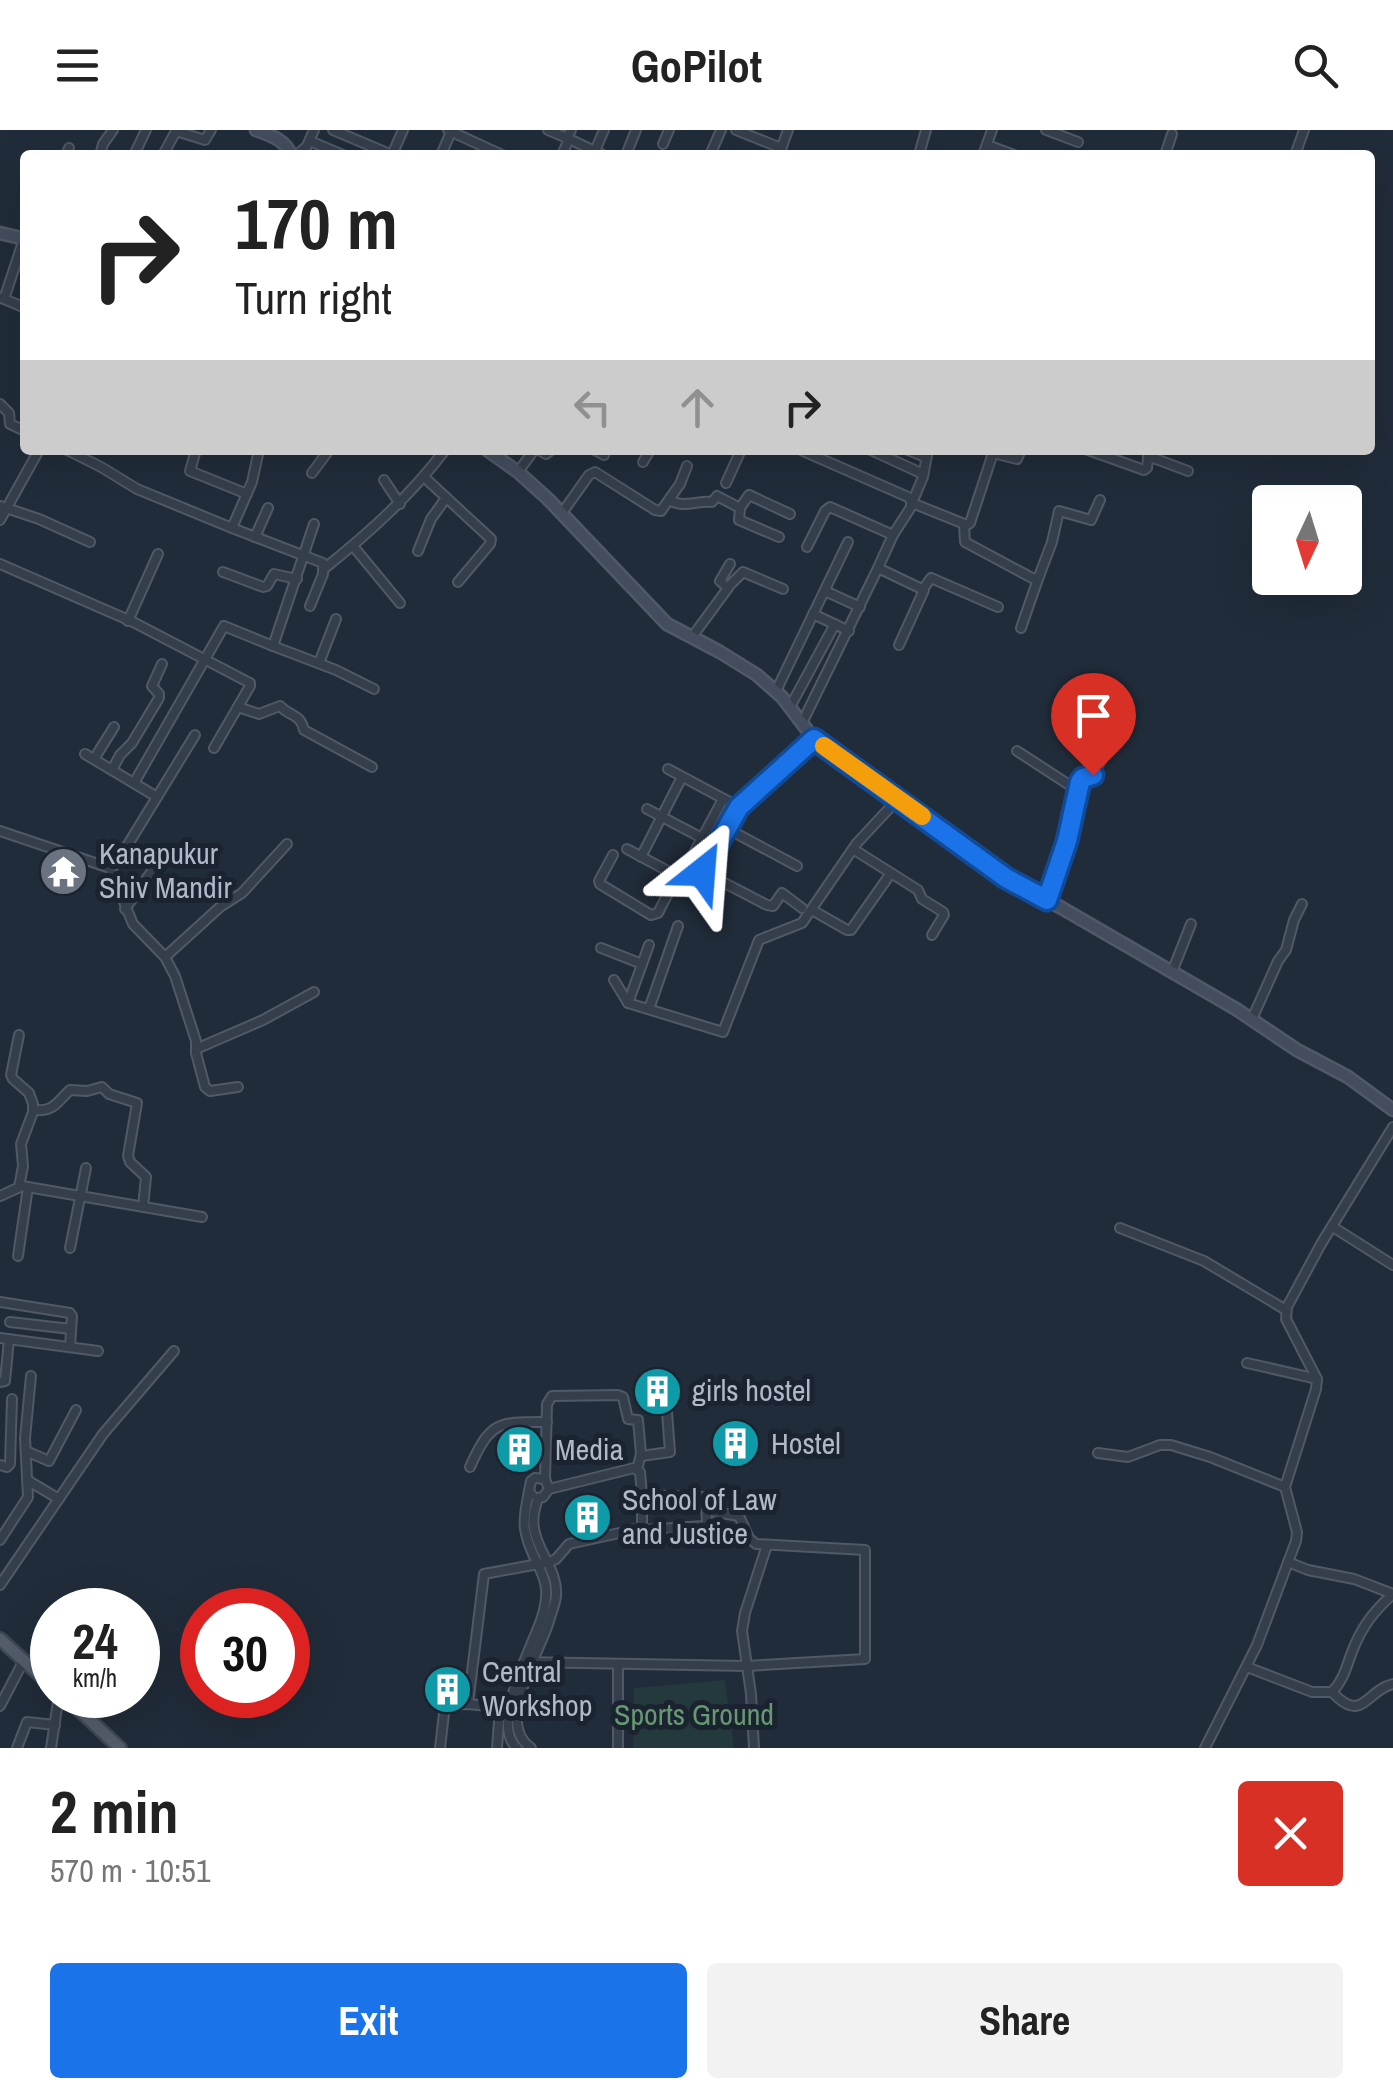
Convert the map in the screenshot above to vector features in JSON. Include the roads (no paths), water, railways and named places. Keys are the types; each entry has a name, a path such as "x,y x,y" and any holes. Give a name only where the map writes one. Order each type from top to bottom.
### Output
{"main road":[{"path":"0,1639 30,1666"},
{"path":"87,1718 120,1748"}],"street":[{"path":"165,150 176,131 204,140 212,130"},
{"path":"256,130 280,140 290,150"},
{"path":"304,150 314,130"},
{"path":"333,130 380,150"},
{"path":"361,142 364,130"},
{"path":"548,130 569,135 594,150"},
{"path":"662,144 669,130"},
{"path":"736,130 778,150"},
{"path":"985,150 992,130"},
{"path":"1046,130 1078,142"},
{"path":"450,131 491,150"},
{"path":"1167,150 1172,134"},
{"path":"310,141 331,150"},
{"path":"987,145 1000,150"},
{"path":"2,298 20,250"},
{"path":"0,272 11,276"},
{"path":"0,404 8,413 10,424 20,429"},
{"path":"0,520 3,507 36,455"},
{"path":"77,455 137,490 304,556 325,568"},
{"path":"195,455 190,471 247,494"},
{"path":"232,528 259,455"},
{"path":"312,473 326,455"},
{"path":"310,606 325,568 400,504 441,455"},
{"path":"494,455 562,513 667,624 746,667 776,691 814,739 1006,878 1252,1019 1297,1050 1348,1076 1393,1110"},
{"path":"518,472 532,455"},
{"path":"643,462 647,455"},
{"path":"726,483 739,455"},
{"path":"813,455 964,525 970,523 993,455"},
{"path":"882,455 924,474"},
{"path":"802,723 893,535 912,504 927,455"},
{"path":"1103,455 1144,470 1148,455"},
{"path":"1152,455 1188,471"},
{"path":"562,513 588,475 595,472 655,510 663,509 687,466"},
{"path":"424,477 491,539 458,582"},
{"path":"384,480 400,504"},
{"path":"779,537 739,520 740,508 749,495 790,514"},
{"path":"669,500 697,506 712,502 717,496 740,508"},
{"path":"418,551 446,498"},
{"path":"1021,628 1059,511 1091,520 1100,500"},
{"path":"3,507 90,542"},
{"path":"807,547 830,507 893,535"},
{"path":"255,538 268,508"},
{"path":"273,646 314,524"},
{"path":"964,525 965,542 1038,579"},
{"path":"776,691 848,542"},
{"path":"353,546 400,603"},
{"path":"128,620 158,554"},
{"path":"0,564 128,620 250,683 214,748"},
{"path":"728,587 720,581 730,564"},
{"path":"878,568 924,589"},
{"path":"223,572 262,587 276,573 297,579"},
{"path":"692,637 743,572 783,588"},
{"path":"899,645 931,578 998,606"},
{"path":"825,591 860,607"},
{"path":"814,614 849,631"},
{"path":"318,663 336,619"},
{"path":"790,707 835,624"},
{"path":"134,783 224,626 374,688"},
{"path":"797,648 828,673"},
{"path":"112,770 159,698 152,684 162,664"},
{"path":"238,707 259,714 280,706 302,722 304,730 372,767"},
{"path":"94,759 114,727"},
{"path":"110,868 194,736"},
{"path":"702,872 739,807 814,739"},
{"path":"1018,751 1078,790"},
{"path":"85,754 156,797"},
{"path":"1047,900 1067,841 1081,779 1093,775 1104,755"},
{"path":"668,769 739,807"},
{"path":"641,857 682,776"},
{"path":"612,855 600,884 651,915 658,913 723,799"},
{"path":"614,980 628,1003 723,1032 759,940 802,923 807,909 852,849 898,799"},
{"path":"647,809 702,838"},
{"path":"726,828 797,866"},
{"path":"0,831 110,868"},
{"path":"165,956 242,893 287,844"},
{"path":"852,849 918,890 922,898 943,912 932,934"},
{"path":"627,850 677,876"},
{"path":"688,864 768,906 773,906 782,894 847,930 851,930 891,873"},
{"path":"110,868 139,932 165,956 181,990 208,1090 238,1087"},
{"path":"126,909 152,871"},
{"path":"1252,1019 1286,950 1302,904"},
{"path":"1172,972 1191,924"},
{"path":"649,1010 678,926"},
{"path":"628,1003 649,944"},
{"path":"601,948 642,964"},
{"path":"196,1049 253,1025 314,992"},
{"path":"18,1256 23,1187 21,1144 34,1110 30,1096 11,1075 19,1035"},
{"path":"34,1110 52,1108 70,1090 99,1087 137,1103 128,1156 146,1177 143,1207"},
{"path":"1205,1748 1264,1629 1297,1532 1285,1487 1317,1379 1286,1319 1286,1310 1393,1128"},
{"path":"70,1248 86,1168"},
{"path":"0,1196 23,1187 202,1217"},
{"path":"1333,1226 1393,1265"},
{"path":"1120,1228 1185,1252 1286,1310"},
{"path":"0,1302 72,1314 70,1347"},
{"path":"39,1343 42,1309"},
{"path":"10,1322 71,1330"},
{"path":"0,1382 5,1381 5,1338 98,1351"},
{"path":"0,1585 123,1408 174,1351"},
{"path":"1247,1363 1317,1379"},
{"path":"0,1540 27,1499 26,1428 32,1376"},
{"path":"529,1491 538,1498 549,1489 545,1479 546,1422 547,1404 552,1396 621,1396 628,1418 638,1420 642,1530"},
{"path":"0,1465 7,1468 10,1464 12,1399"},
{"path":"641,1456 670,1452 666,1400"},
{"path":"26,1450 49,1461 76,1410"},
{"path":"470,1467 480,1444 500,1425 546,1422"},
{"path":"1098,1453 1128,1456 1171,1445 1285,1487"},
{"path":"549,1489 630,1468 638,1470"},
{"path":"544,1563 529,1544 524,1521 531,1481 545,1479"},
{"path":"27,1480 60,1499"},
{"path":"528,1662 746,1666 865,1659 865,1550 752,1542 739,1516 715,1512 700,1496 642,1495"},
{"path":"497,1748 505,1708 546,1634 556,1594 533,1526 538,1498"},
{"path":"468,1704 482,1577 488,1572 556,1559 569,1544 629,1528 704,1526 706,1499"},
{"path":"754,1748 742,1623 767,1545"},
{"path":"1288,1562 1393,1594 1370,1616 1343,1677 1332,1692"},
{"path":"0,1706 24,1660"},
{"path":"528,1662 516,1712 520,1736 531,1748"},
{"path":"618,1665 618,1748"},
{"path":"1246,1667 1312,1692 1332,1692 1344,1703 1357,1706 1393,1684"},
{"path":"440,1748 445,1705 505,1708"},
{"path":"505,1708 511,1742 517,1748"},
{"path":"50,1748 56,1718"},
{"path":"17,1748 27,1722 54,1725"}],"place":[{"name":"Kanapukur Shiv Mandir","path":"64,871"},
{"name":"girls hostel","path":"657,1391"},
{"name":"Hostel","path":"736,1444"},
{"name":"Media","path":"520,1450"},
{"name":"School of Law and Justice","path":"587,1517"},
{"name":"Central Workshop","path":"447,1689"}],"park label":[{"name":"Sports Ground","path":"694,1715"}]}
